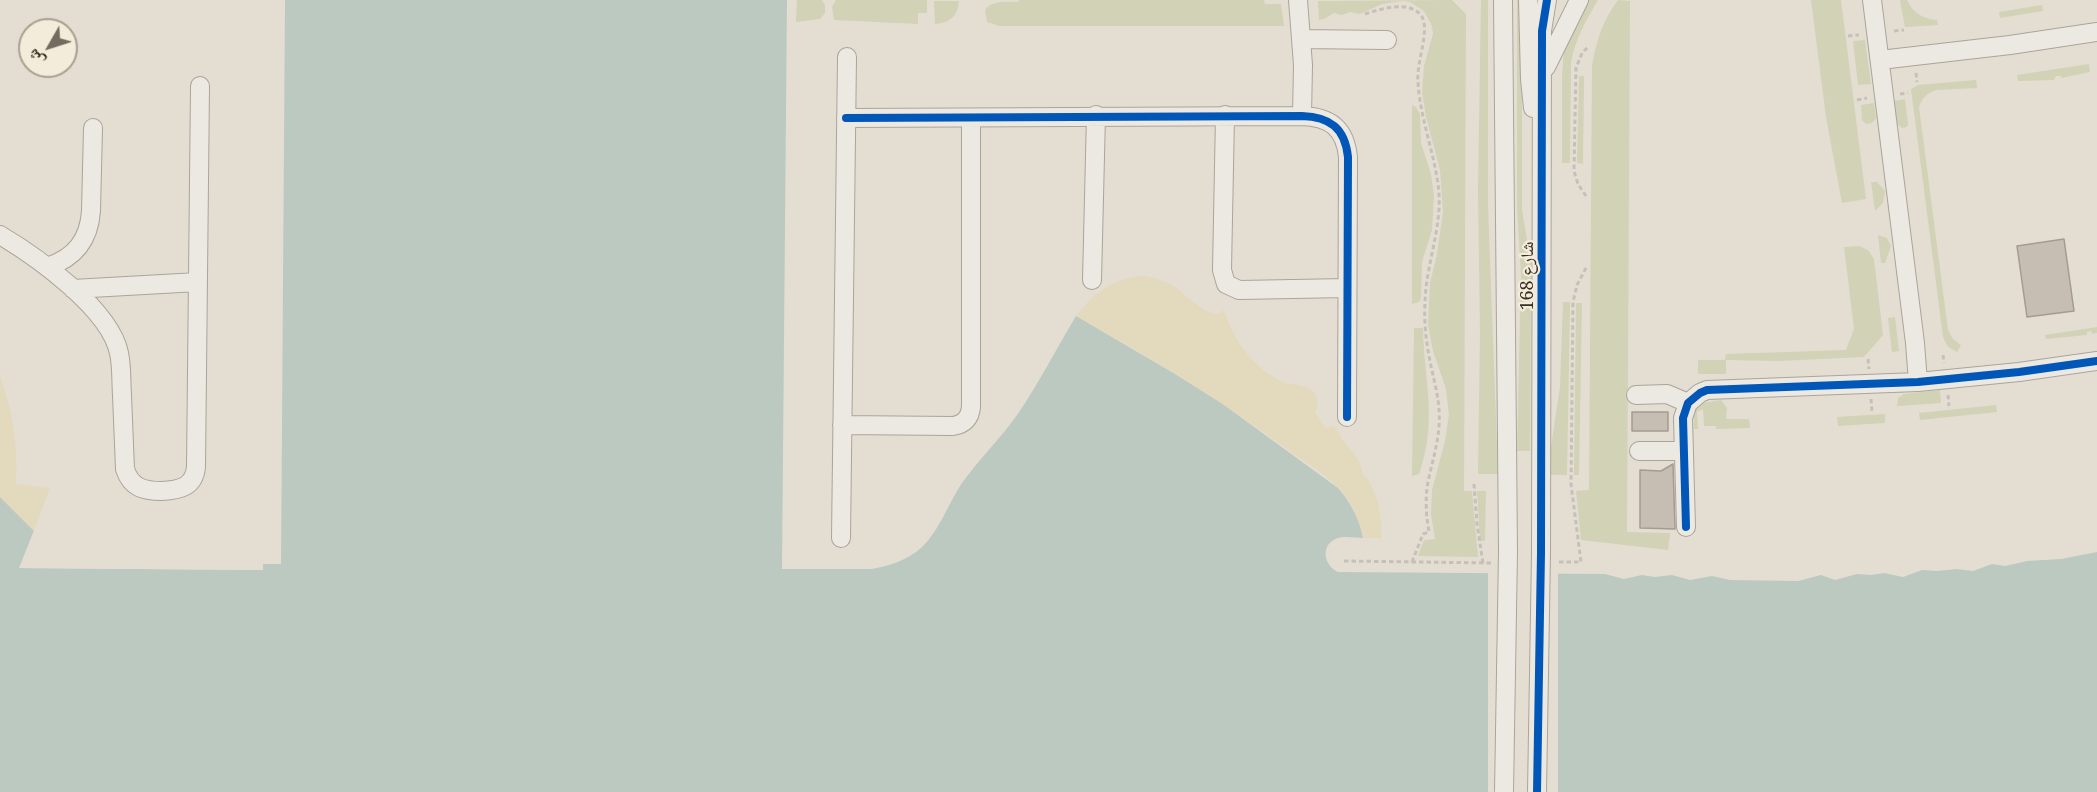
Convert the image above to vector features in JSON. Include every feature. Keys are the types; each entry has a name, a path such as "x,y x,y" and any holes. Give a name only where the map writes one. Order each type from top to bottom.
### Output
{"street":[{"path":"1298,0 1302,116"},
{"name":"شارع 168","path":"1503,0 1508,551 1504,792"},
{"name":"شارع 168","path":"1528,0 1532,103 1543,150"},
{"name":"شارع 168","path":"1537,792 1541,553 1542,31 1547,0"},
{"path":"1543,74 1579,0"},
{"path":"1872,0 1918,382"},
{"path":"1880,60 2097,32"},
{"path":"1301,39 1386,40"},
{"path":"841,538 847,57"},
{"path":"0,235 47,267 73,289 110,330 119,353 125,469 131,482 143,490 171,491 189,484 193,480 196,467 200,86"},
{"path":"846,118 1096,116 1302,116 1321,118 1334,126 1345,140 1347,148 1347,417"},
{"path":"1092,280 1096,116"},
{"path":"1226,116 1222,270 1226,284 1239,290 1347,288"},
{"path":"842,425 953,426 962,424 969,416 971,407 970,118"},
{"path":"47,267 59,263 79,247 90,224 93,128"},
{"path":"73,289 198,282"},
{"path":"1686,527 1683,418 1688,403 1700,393 1715,390 1918,382 2019,372 2097,361"},
{"path":"1636,395 1667,394 1688,403"},
{"path":"1639,451 1684,451"}],"path":[{"path":"1365,14 1390,8 1409,7 1420,15 1425,28 1419,56 1418,82 1439,196 1437,232 1426,283 1425,324 1438,393 1439,429 1427,492 1426,512 1429,532 1423,534 1412,562"},
{"path":"1586,196 1578,184 1574,171 1575,77 1578,60 1588,48"},
{"path":"1571,484 1573,302 1577,285 1586,268"},
{"path":"1947,390 1949,406"},
{"path":"1871,395 1872,412"},
{"path":"1474,484 1477,524 1484,563"}],"green space":[{"path":"797,0 822,0 825,13 820,19 796,22"},
{"path":"836,0 927,0 927,13 918,13 918,24 834,20 832,7"},
{"path":"1019,0 1264,0 1265,4 1281,4 1284,26 999,26 987,22 985,10 988,7 995,3 1018,2"},
{"path":"1452,0 1466,14 1464,491 1472,491 1478,557 1418,556 1424,540 1435,539 1431,515 1432,490 1445,441 1449,415 1446,389 1433,351 1428,325 1430,283 1443,212 1440,170 1422,92 1424,66 1433,34 1432,26 1424,11 1410,2 1382,4 1360,14 1334,13 1319,20 1318,1"},
{"path":"1481,0 1488,0 1488,206 1498,474 1478,474"},
{"path":"1517,0 1522,0 1522,210 1531,263 1530,451 1517,451 1521,276 1517,206"},
{"path":"1588,0 1598,0 1575,46 1571,63 1570,163 1562,163 1564,47"},
{"path":"1618,0 1630,1 1627,532 1670,533 1668,550 1581,540 1576,491 1589,490 1592,66 1601,31"},
{"path":"1811,0 1841,0 1866,199 1842,203 1826,117"},
{"path":"1900,0 1907,0 1915,12 1923,17 1937,20 1938,25 1905,27"},
{"path":"934,1 959,1 955,15 945,22 935,24"},
{"path":"2042,5 2043,11 2000,18 1999,12"},
{"path":"1865,40 1871,84 1858,85 1853,41"},
{"path":"2089,64 2090,72 2061,78 2061,76 2056,76 2054,80 2018,81 2017,75"},
{"path":"1579,76 1584,76 1583,164 1577,163"},
{"path":"1976,80 1977,88 1933,91 1925,96 1919,107 1948,330 1953,339 1961,345 1957,352 1948,347 1943,337 1911,89 1918,85"},
{"path":"1905,99 1908,124 1907,127 1902,128 1897,124 1894,101"},
{"path":"1874,103 1876,118 1872,123 1866,124 1862,120 1861,105"},
{"path":"1412,105 1420,114 1421,143 1431,174 1434,196 1432,230 1422,262 1421,298 1419,302 1412,304"},
{"path":"1871,182 1877,182 1885,191 1883,203 1875,211"},
{"path":"1878,235 1887,238 1891,246 1885,263 1881,263"},
{"path":"1859,246 1868,250 1874,259 1883,335 1864,357 1778,361 1726,360 1726,374 1698,374 1698,360 1725,360 1726,354 1846,350 1854,329 1844,247"},
{"path":"1563,302 1570,302 1567,475 1551,475 1550,453 1560,387"},
{"path":"1576,303 1582,303 1579,475 1574,475"},
{"path":"1895,317 1899,351 1892,352 1888,318"},
{"path":"2097,327 2097,333 2092,334 2091,331 2087,332 2087,335 2046,339 2045,335"},
{"path":"1414,328 1423,328 1429,418 1425,454 1419,474 1412,476"},
{"path":"1940,390 1941,403 1897,406 1898,398 1904,394"},
{"path":"1721,400 1727,408 1726,419 1749,419 1750,428 1716,429 1716,426 1704,426 1703,409 1697,412 1698,429 1694,429 1694,412 1702,403"},
{"path":"1996,405 1997,412 1920,420 1919,413"},
{"path":"1885,414 1885,423 1838,426 1837,417"},
{"path":"1477,491 1486,491 1485,541 1480,541"}],"sand":[{"path":"1145,276 1172,285 1213,314 1219,314 1224,310 1233,333 1255,362 1286,383 1306,387 1314,393 1317,401 1315,412 1326,428 1332,426 1337,429 1357,458 1363,474 1373,488 1380,512 1382,538 1363,538 1357,516 1349,501 1319,471 1211,397 1076,316 1090,300 1114,283"},
{"path":"0,376 14,429 16,484 50,488 34,531 0,497"}],"shaded area":[{"path":"285,0 787,0 782,569 871,569 897,562 921,548 939,525 962,483 1017,415 1076,316 1224,405 1338,488 1354,511 1363,538 1338,538 1328,545 1327,560 1329,565 1338,572 1605,574 1624,579 1642,575 1655,577 1672,575 1690,580 1712,576 1730,580 1798,581 1821,575 1835,580 1857,574 1884,573 1903,577 1922,570 1973,571 1992,564 2005,566 2097,552 2097,792 0,792 0,497 34,531 20,568 263,570 263,564 281,564"}],"pier":[{"path":"35,528 36,532 24,565 260,567 260,564 263,564 263,570 19,568"},
{"path":"1488,571 1558,571 1558,792 1488,792"}],"building":[{"path":"2064,239 2074,311 2027,317 2017,246"},
{"path":"1632,412 1668,412 1668,431 1632,431"},
{"path":"1673,464 1675,529 1640,528 1640,470 1661,471"}],"cycle path":[{"path":"1537,792 1541,553 1542,31 1547,0"},
{"path":"846,118 1302,116 1328,122 1340,132 1348,157 1347,417"},
{"path":"1686,527 1683,418 1688,403 1707,390 1918,382 2019,372 2097,361"}]}
